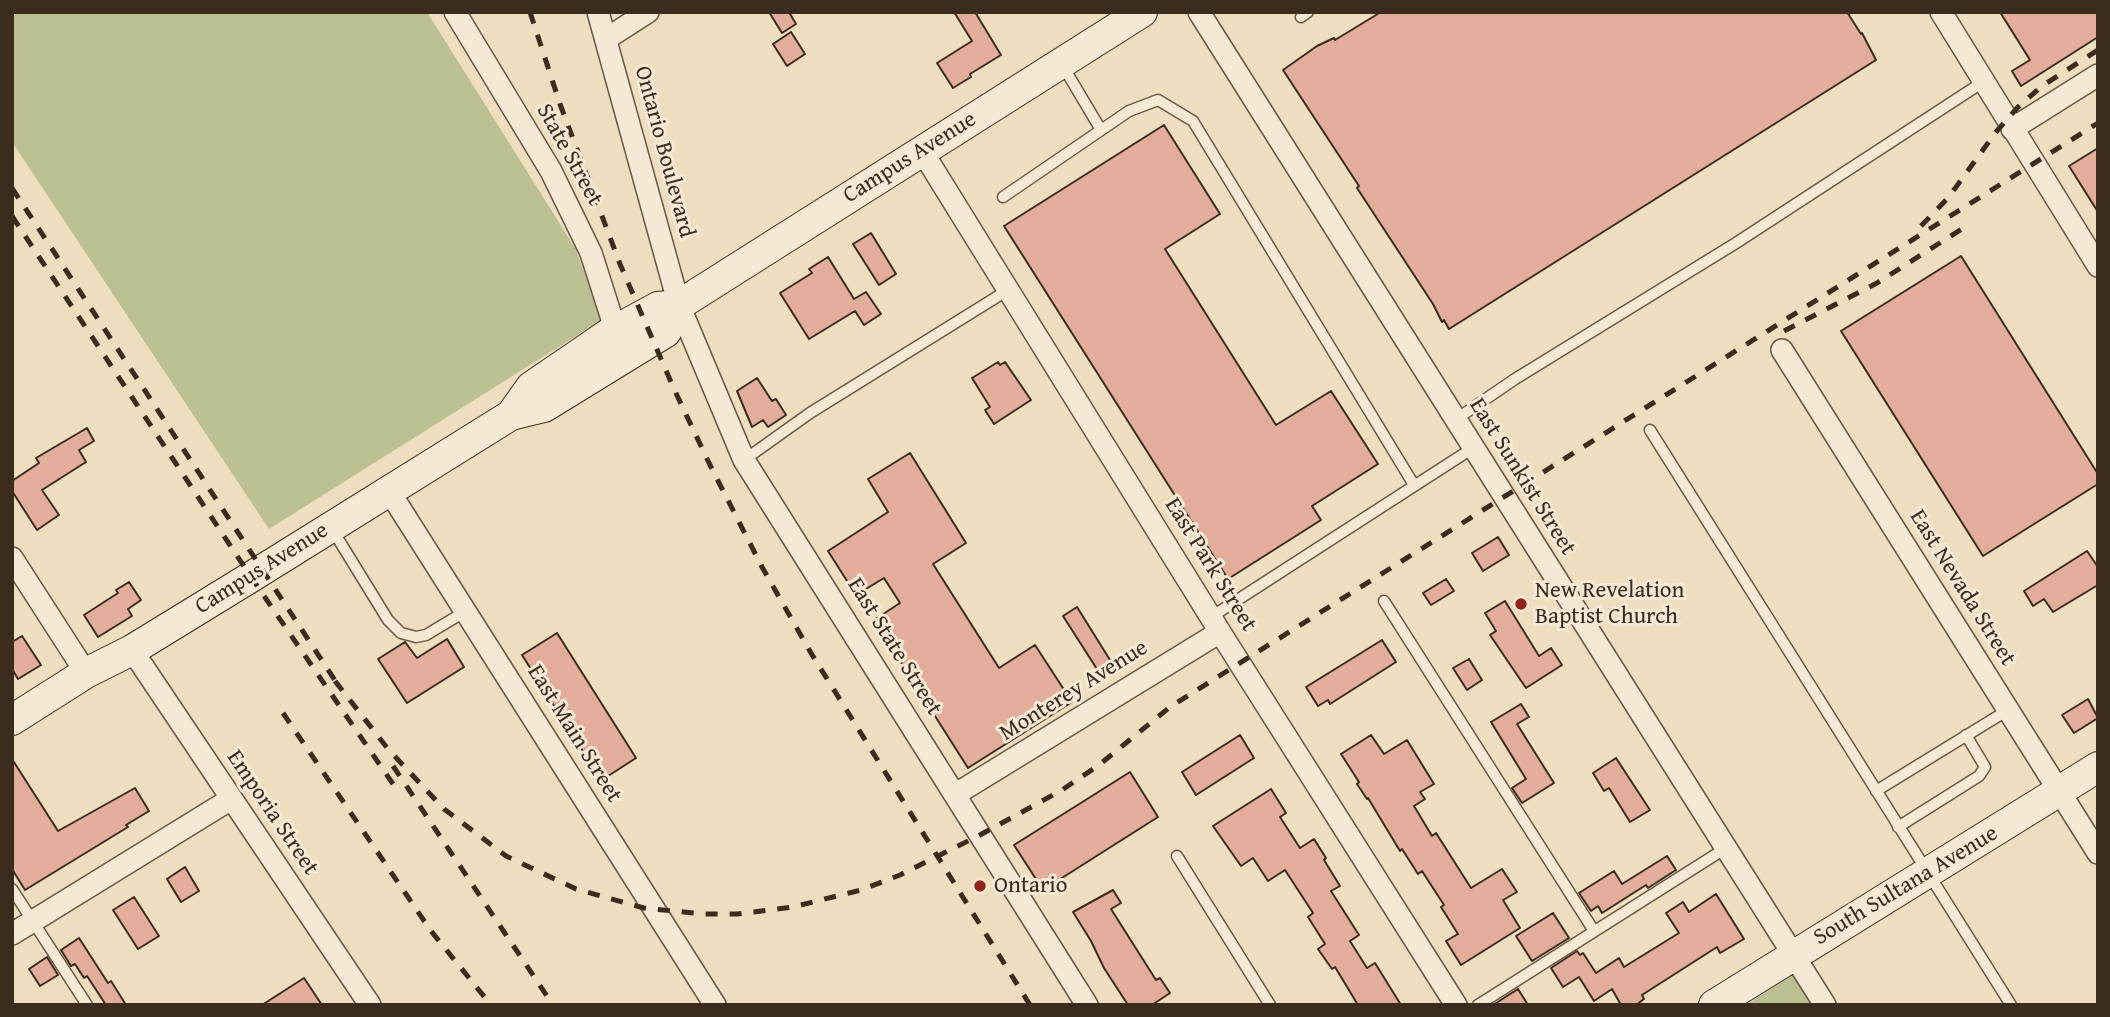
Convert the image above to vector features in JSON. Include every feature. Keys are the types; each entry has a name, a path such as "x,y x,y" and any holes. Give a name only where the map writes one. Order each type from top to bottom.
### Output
{"street":[{"name":"State Street","path":"454,12 551,170 591,253 612,318 610,333"},
{"name":"Ontario Boulevard","path":"598,12 679,305"},
{"path":"606,39 648,12"},
{"name":"Campus Avenue","path":"511,415 531,387 610,333 657,307 679,305 1142,12"},
{"name":"East Sunkist Street","path":"1199,12 1825,1005"},
{"path":"1941,12 2098,267"},
{"path":"2012,129 2098,75"},
{"name":"East Park Street","path":"922,151 1215,624 1456,1005"},
{"name":"Campus Avenue","path":"12,720 86,673 131,650 511,415 544,407 666,332 679,305"},
{"name":"East State Street","path":"679,305 744,460 1087,1005"},
{"name":"East Nevada Street","path":"1782,350 2098,853"},
{"name":"East Main Street","path":"389,491 715,1005"},
{"path":"14,563 86,673"},
{"name":"Monterey Avenue","path":"956,794 1215,624"},
{"name":"Emporia Street","path":"131,650 370,1005"},
{"name":"South Sultana Avenue","path":"1714,1005 2098,767"},
{"path":"12,934 231,799"}],"lane":[{"path":"1061,63 1101,130"},
{"path":"1455,420 1515,379 1736,243 1983,82"},
{"path":"1003,197 1129,111 1158,100 1193,121 1414,485"},
{"path":"744,460 810,413 1009,290"},
{"path":"1650,430 2011,1005"},
{"path":"1215,624 1414,485 1473,448"},
{"path":"331,527 388,620 401,633 416,637 426,635 466,611"},
{"path":"1384,601 1594,931"},
{"path":"1876,791 2008,710"},
{"path":"1898,827 1979,776 1985,767 1966,735"},
{"path":"1478,1005 1726,848"},
{"path":"1177,856 1270,1005"},
{"path":"12,889 87,1005"}],"green space":[{"path":"12,12 427,12 575,248 603,319 269,529 12,142"},
{"path":"1794,974 1814,1005 1746,1005"}],"building":[{"path":"769,12 789,12 796,24 782,33"},
{"path":"954,12 975,12 1001,55 953,88 937,63 972,41"},
{"path":"1381,12 1847,12 1876,60 1449,329 1444,320 1442,322 1357,188 1359,186 1283,70 1317,46 1334,38 1335,40"},
{"path":"2000,12 2098,12 2098,37 2021,86 2012,71 2030,60"},
{"path":"791,32 805,54 787,66 773,44"},
{"path":"1164,125 1220,214 1165,249 1276,425 1331,391 1378,464 1312,506 1321,520 1228,579 1004,226"},
{"path":"2098,148 2098,212 2069,166"},
{"path":"871,233 896,274 879,285 853,244"},
{"path":"1961,256 2098,474 2098,484 1983,556 1841,331"},
{"path":"828,257 854,299 866,292 881,314 864,325 855,311 809,339 780,293 812,273 809,269"},
{"path":"998,362 1000,365 1005,362 1031,400 994,424 985,410 990,407 972,378"},
{"path":"757,378 772,401 776,399 786,415 768,427 763,420 752,427 737,391"},
{"path":"87,428 94,441 79,450 86,462 42,490 59,515 37,530 12,491 12,481 39,463 36,458"},
{"path":"910,453 966,543 933,564 999,668 1035,645 1072,702 968,768 874,620 900,603 884,578 856,595 828,551 888,512 868,479"},
{"path":"1498,537 1509,555 1483,571 1472,553"},
{"path":"2087,551 2098,567 2098,585 2053,612 2044,599 2033,606 2024,591"},
{"path":"1446,579 1454,591 1431,605 1423,593"},
{"path":"129,582 141,600 128,609 132,616 98,637 84,615 118,593 116,590"},
{"path":"1505,601 1539,656 1551,648 1562,665 1526,688 1490,635 1496,631 1485,613"},
{"path":"1077,607 1115,668 1102,677 1063,616"},
{"path":"557,633 636,758 605,778 589,754 586,756 522,655"},
{"path":"22,636 41,665 18,679 12,669 12,642"},
{"path":"447,639 464,667 407,703 378,659 405,642 417,658"},
{"path":"1382,640 1396,662 1330,704 1328,700 1318,706 1306,687"},
{"path":"1469,659 1482,680 1467,690 1453,668"},
{"path":"2088,699 2098,718 2074,733 2062,715"},
{"path":"1521,704 1529,717 1517,724 1554,783 1522,803 1512,788 1526,779 1491,722"},
{"path":"1240,735 1254,758 1196,795 1182,772"},
{"path":"1371,735 1384,754 1407,740 1434,784 1420,792 1425,799 1414,806 1432,836 1436,833 1471,888 1502,869 1517,892 1503,900 1520,928 1461,965 1446,941 1458,934 1441,907 1444,905 1422,871 1418,874 1402,849 1400,851 1341,754"},
{"path":"1616,758 1650,810 1630,822 1609,788 1604,791 1593,773"},
{"path":"12,759 58,831 135,788 149,811 126,825 128,827 25,890 12,869"},
{"path":"1130,772 1158,817 1043,890 1014,845"},
{"path":"1271,789 1286,813 1280,817 1300,848 1314,839 1326,858 1324,860 1340,886 1331,891 1359,935 1350,941 1367,968 1375,963 1401,1005 1358,1005 1335,967 1332,969 1318,949 1325,944 1308,917 1313,913 1285,870 1268,881 1253,858 1241,866 1213,826"},
{"path":"1667,856 1676,870 1648,888 1646,885 1602,913 1598,906 1591,911 1579,893 1614,871 1622,884"},
{"path":"185,867 199,891 181,902 167,879"},
{"path":"1113,890 1121,903 1111,909 1156,980 1160,978 1170,993 1152,1005 1128,1005 1073,912"},
{"path":"1716,894 1744,939 1720,953 1717,947 1642,995 1644,999 1636,1005 1621,1005 1612,989 1594,1001 1579,977 1563,987 1551,968 1577,951 1580,955 1583,953 1596,973 1619,958 1624,967 1679,933 1666,913 1683,902 1689,912"},
{"path":"134,897 159,936 138,949 113,910"},
{"path":"1553,913 1569,938 1532,961 1516,936"},
{"path":"79,938 108,983 111,981 126,1005 106,1005 87,976 84,978 75,964 71,966 61,950"},
{"path":"47,957 58,975 40,986 29,969"},
{"path":"304,978 322,1005 262,1005"},
{"path":"1518,989 1528,1005 1493,1005"}],"railway":[{"path":"530,12 560,104 620,264 710,465 762,567 811,653 1030,1005"},
{"path":"1921,226 1948,198 2017,108 2042,86 2098,50"},
{"path":"335,681 388,749 444,809 506,856 576,889 644,908 703,914 737,914 793,907 861,890 900,875 1062,790 1099,765 1170,707 2098,123"},
{"path":"12,188 340,688"},
{"path":"12,216 251,577 393,784"},
{"path":"1784,331 1877,283 1968,225"},
{"path":"283,713 431,931 491,1005"},
{"path":"393,766 553,1005"}],"place":[{"name":"New Revelation Baptist Church","path":"1521,604"},
{"name":"Ontario","path":"980,886"}]}
